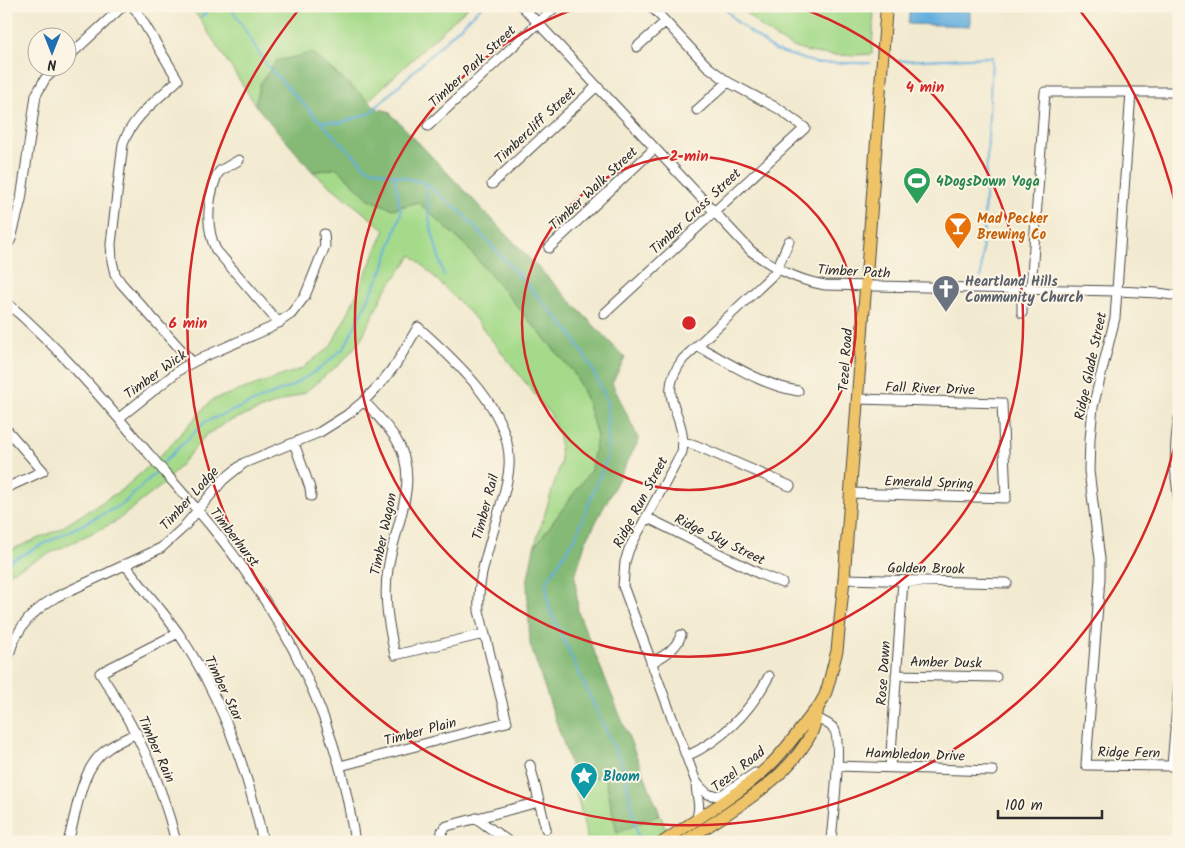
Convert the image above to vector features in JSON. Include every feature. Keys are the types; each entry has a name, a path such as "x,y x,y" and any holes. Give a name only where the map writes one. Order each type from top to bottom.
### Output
{"main road":[{"name":"Tezel Road","path":"684,842 752,796 778,774 799,752 811,733 815,714 824,695 837,650 844,579 886,8"},
{"name":"Tezel Road","path":"663,842 752,781 773,762 815,714"}],"street":[{"path":"78,48 123,6"},
{"path":"132,6 178,80 133,123 127,133 123,144 111,244 112,261 121,282 192,362"},
{"name":"Timber Path","path":"522,6 751,251 778,269 797,278 816,284 1158,293 1179,296"},
{"name":"Timber Park Street","path":"428,126 556,6"},
{"path":"651,6 707,66 728,82 697,110"},
{"path":"638,47 665,22"},
{"path":"6,247 13,232 23,193 36,95 46,78"},
{"name":"Timber Cross Street","path":"604,314 805,128 779,109 728,82"},
{"name":"Timbercliff Street","path":"492,184 597,86"},
{"path":"1022,313 1045,92 1179,92"},
{"name":"Ridge Glade Street","path":"1086,765 1100,578 1100,559 1089,471 1090,439 1093,407 1113,328 1131,92"},
{"name":"Timber Walk Street","path":"549,248 655,148"},
{"path":"239,160 217,174 208,208 210,235 216,250 279,323"},
{"name":"Timber Wick","path":"119,418 165,379 192,362 263,332 292,314 305,296 325,246 324,234"},
{"path":"789,241 778,269 683,359 673,374 670,387 671,399 681,426 683,442 790,486"},
{"name":"Timberhurst","path":"6,302 31,323 91,386 247,573 275,617 300,665 325,720 340,766 355,842"},
{"name":"Timber Lodge","path":"6,668 15,636 28,617 41,606 161,548 173,538 232,472 255,458 320,432 347,415 364,401 396,364 418,327"},
{"name":"Timber Rail","path":"418,327 437,343 475,384 500,420 506,438 509,456 508,475 478,591 479,611 484,634 507,722"},
{"path":"697,346 763,381 785,389 798,391"},
{"name":"Fall River Drive","path":"857,400 1002,403 1006,498"},
{"name":"Timber Wagon","path":"364,401 396,440 407,472 406,494 388,568 387,617 395,656 484,634"},
{"path":"1179,418 1175,445 1175,473 1179,499"},
{"path":"6,429 43,471 6,488"},
{"name":"Ridge Run Street","path":"683,442 678,460 629,549 625,562 623,586 696,782 696,793 700,804 696,820"},
{"path":"294,443 311,496"},
{"name":"Emerald Spring","path":"850,493 1006,498"},
{"name":"Ridge Sky Street","path":"646,517 760,574 782,583"},
{"name":"Timber Star","path":"125,564 178,633 210,686 228,726 254,796 264,842"},
{"name":"Golden Brook","path":"844,579 1006,583"},
{"name":"Rose Dawn","path":"890,767 903,581"},
{"name":"Timber Rain","path":"176,842 157,779 136,733 100,673 178,633"},
{"path":"651,664 671,651 681,635"},
{"name":"Amber Dusk","path":"896,675 996,676"},
{"path":"687,756 716,740 732,726 752,705 769,676"},
{"name":"Ridge Fern","path":"1086,765 1172,766 1179,683"},
{"path":"815,714 832,727 837,734 837,766 831,842"},
{"name":"Timber Plain","path":"340,766 507,722"},
{"path":"68,842 82,786 88,772 106,750 136,733"},
{"path":"696,782 707,795 717,796 773,762"},
{"path":"530,765 546,829"},
{"name":"Hambledon Drive","path":"837,766 993,771"},
{"path":"441,842 442,831 447,826 539,802"},
{"path":"476,818 509,842"}],"green space":[{"path":"191,6 469,6 368,101 312,53 260,84 257,107"},
{"path":"738,6 874,6 872,54 831,55 801,50 784,43"},
{"path":"312,53 378,109 388,111 625,358 612,383 639,440 585,543 575,576 578,612 660,814 617,833 605,776 574,781 568,757 530,644 527,583 534,548 591,470 597,436 586,398 574,373 465,245 418,202 393,209 369,199 337,168 313,172 255,105 260,84 276,61"},
{"path":"337,168 369,199 393,209 418,202 465,245 574,373 586,398 597,436 591,470 534,548 561,462 559,436 551,415 473,316 412,255 385,291 360,341 343,361 304,393 227,422 206,435 165,483 115,522 11,572 6,578 6,552 58,530 123,489 159,457 212,400 301,369 330,347 349,311 385,230 313,172"},
{"path":"605,776 617,833 660,814 670,842 588,842 574,781"}],"water":[{"path":"910,6 970,6 970,26 908,24"}],"waterway":[{"path":"201,17 214,6"},
{"path":"230,6 268,67 342,144 367,168 425,183 461,212 569,331 591,366 607,401 608,455 576,536 546,583 550,611 624,769 639,842"},
{"path":"321,121 340,123 370,113 482,6"},
{"path":"723,6 736,21 774,50 816,63 870,63"},
{"path":"898,61 992,57 981,277"},
{"path":"164,462 205,422 292,386 319,369 344,348 383,269 401,213 394,176"},
{"path":"425,183 430,224 444,276"},
{"path":"6,563 123,504 155,473"}],"place":[{"name":"4DogsDown Yoga","path":"917,205"},
{"name":"Mad Pecker Brewing Co","path":"958,250"},
{"name":"Heartland Hills Community Church","path":"946,313"},
{"name":"Bloom","path":"584,800"}]}
